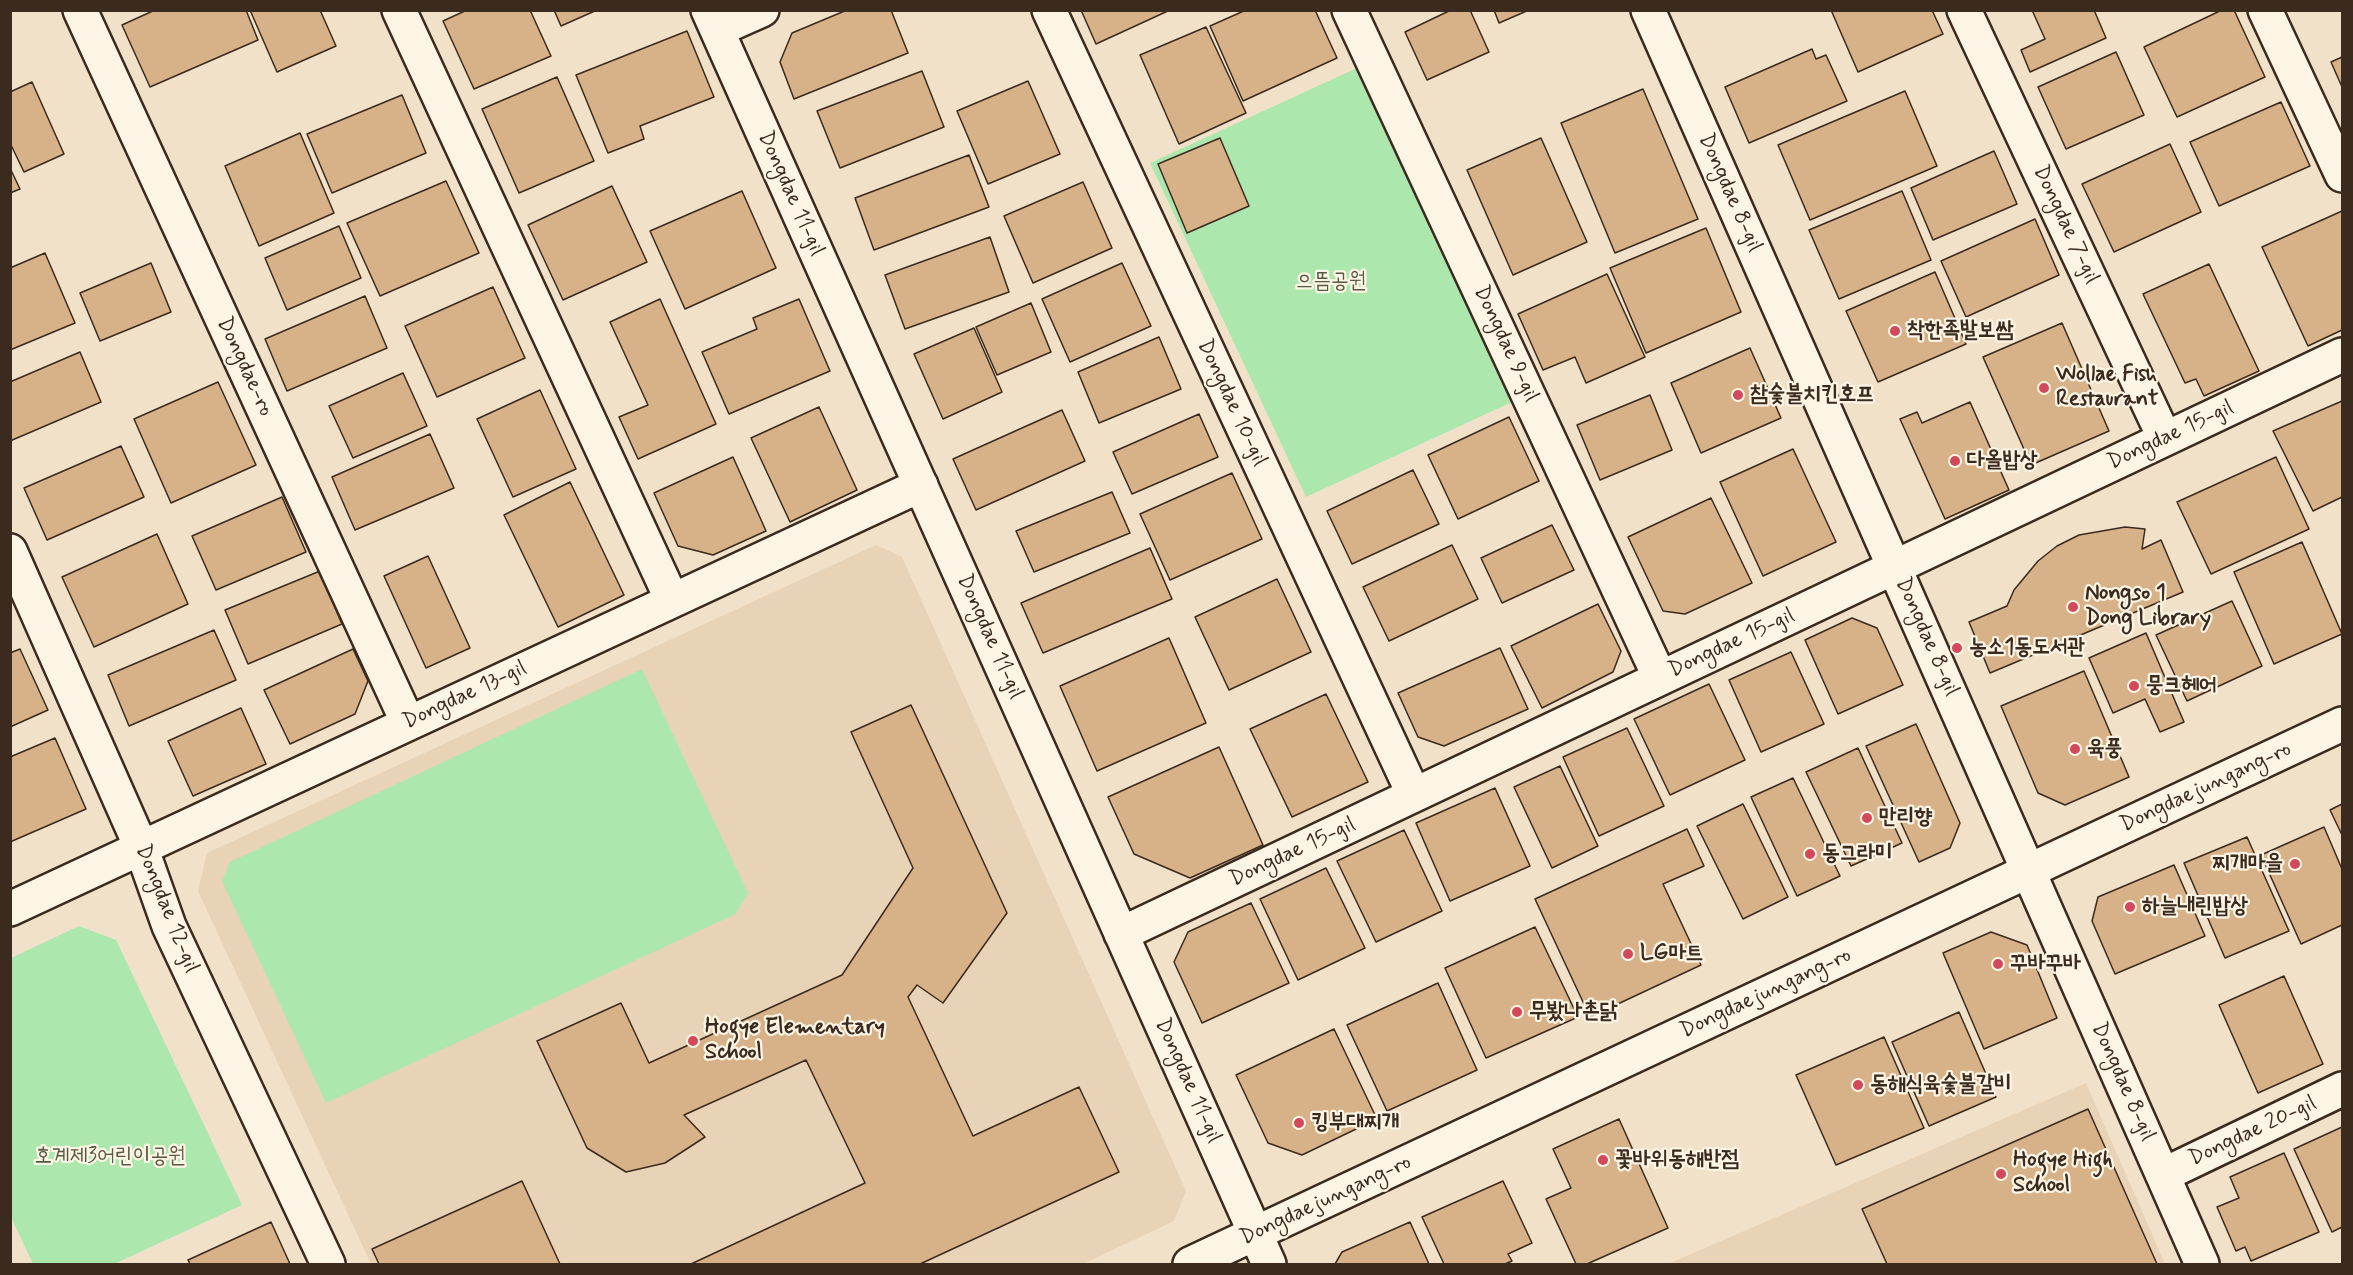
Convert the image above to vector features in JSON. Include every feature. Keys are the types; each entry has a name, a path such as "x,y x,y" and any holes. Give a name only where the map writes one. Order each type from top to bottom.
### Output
{"street":[{"name":"Dongdae-ro","path":"80,10 408,723"},
{"path":"399,10 672,600"},
{"path":"712,20 762,10"},
{"name":"Dongdae 10-gil","path":"1048,10 1414,795"},
{"name":"Dongdae 9-gil","path":"1350,10 1660,678"},
{"name":"Dongdae 8-gil","path":"1648,10 2030,870 2202,1264"},
{"name":"Dongdae 7-gil","path":"1964,10 2165,439"},
{"path":"2265,10 2343,175"},
{"name":"Dongdae 11-gil","path":"712,20 1269,1264"},
{"name":"Dongdae 15-gil","path":"1121,934 2343,355"},
{"name":"Dongdae 13-gil","path":"10,909 921,485"},
{"name":"Dongdae 12-gil","path":"10,551 141,847 169,926 328,1264"},
{"name":"Dongdaejungang-ro","path":"1190,1264 2343,724"},
{"name":"Dongdae 20-gil","path":"2163,1175 2343,1089"}],"shaded area":[{"name":"Hogye Elementary School","path":"876,545 902,557 1186,1191 1174,1221 1083,1264 371,1264 198,891 207,853"},
{"name":"Hogye High School","path":"2086,1083 2165,1264 1668,1264"}],"green space":[{"name":"으뜸공원","path":"1357,68 1512,402 1306,497 1150,163"},
{"path":"642,669 748,893 736,914 326,1103 222,881 230,862"},
{"name":"호계제3어린이공원","path":"79,926 116,940 242,1205 114,1264 33,1264 11,1217 11,958"}],"building":[{"path":"155,10 246,10 258,40 150,87 122,25"},
{"path":"250,10 320,10 336,46 277,72"},
{"path":"467,10 530,10 551,56 474,89 443,21"},
{"path":"554,10 597,10 561,26"},
{"path":"847,10 891,10 908,53 794,99 780,62 792,33"},
{"path":"1081,10 1170,10 1096,44"},
{"path":"1246,10 1315,10 1337,58 1243,101 1210,26"},
{"path":"1451,10 1470,10 1489,52 1427,80 1405,32"},
{"path":"1494,10 1529,10 1499,23"},
{"path":"1831,10 1932,10 1943,34 1858,72"},
{"path":"2032,10 2094,10 2106,38 2030,72 2021,50 2045,39"},
{"path":"2222,10 2234,10 2265,77 2177,117 2144,47"},
{"path":"1206,27 1246,113 1179,144 1140,55"},
{"path":"687,31 714,97 640,126 644,139 608,153 576,75"},
{"path":"1812,49 1816,59 1826,55 1847,101 1749,143 1725,87"},
{"path":"2116,52 2144,115 2066,149 2038,87"},
{"path":"2342,57 2342,87 2331,62"},
{"path":"922,71 944,127 840,168 817,111"},
{"path":"557,77 594,161 519,193 482,109"},
{"path":"1028,81 1060,154 988,184 957,111"},
{"path":"32,82 64,154 24,172 10,143 10,92"},
{"path":"1643,89 1698,219 1615,253 1561,123"},
{"path":"1905,91 1937,166 1810,220 1778,145"},
{"path":"402,95 426,153 332,193 307,134"},
{"path":"2281,102 2310,166 2219,206 2190,142"},
{"path":"300,133 334,213 259,246 225,166"},
{"path":"1220,138 1249,206 1187,233 1158,164"},
{"path":"1541,138 1587,242 1513,275 1467,170"},
{"path":"2170,144 2201,212 2114,252 2082,184"},
{"path":"1994,151 2017,204 1933,240 1911,188"},
{"path":"969,155 989,207 874,250 855,198"},
{"path":"10,168 20,189 10,193"},
{"path":"446,181 479,253 380,296 347,223"},
{"path":"1083,182 1112,248 1033,283 1004,216"},
{"path":"612,186 647,262 563,300 528,225"},
{"path":"742,191 776,268 685,309 650,231"},
{"path":"1902,191 1931,260 1839,299 1809,230"},
{"path":"2342,211 2342,330 2308,346 2262,247"},
{"path":"2035,219 2059,275 1966,317 1941,261"},
{"path":"339,226 361,278 287,310 265,258"},
{"path":"1706,228 1741,312 1646,353 1610,268"},
{"path":"990,237 1009,292 905,329 885,275"},
{"path":"45,253 75,323 10,350 10,268"},
{"path":"151,263 171,312 100,341 80,293"},
{"path":"1122,263 1151,326 1070,362 1042,299"},
{"path":"2209,264 2259,371 2204,396 2196,379 2185,383 2143,294"},
{"path":"1935,272 1966,344 1878,382 1846,311"},
{"path":"1607,274 1645,357 1586,383 1575,357 1543,370 1518,314"},
{"path":"493,287 525,358 437,397 405,326"},
{"path":"365,296 387,348 287,391 265,339"},
{"path":"660,299 716,424 638,459 619,417 648,405 610,322"},
{"path":"799,299 830,371 729,414 702,352 757,329 753,318"},
{"path":"1031,303 1051,352 997,375 976,327"},
{"path":"2062,323 2109,431 2031,465 1983,357"},
{"path":"974,328 1002,392 943,419 914,354"},
{"path":"1159,337 1181,389 1099,423 1078,372"},
{"path":"1750,348 1781,418 1701,453 1671,383"},
{"path":"80,352 101,402 10,441 10,382"},
{"path":"403,373 427,426 353,458 329,406"},
{"path":"218,382 256,465 171,503 134,419"},
{"path":"540,390 576,469 513,497 477,419"},
{"path":"1650,395 1672,450 1600,480 1577,425"},
{"path":"2342,401 2342,497 2313,511 2273,431"},
{"path":"1970,402 2009,490 1945,519 1900,419 1917,412 1922,423"},
{"path":"819,407 857,490 790,522 751,438"},
{"path":"1062,410 1085,461 976,510 953,459"},
{"path":"1199,414 1218,457 1132,494 1113,452"},
{"path":"1509,417 1539,481 1458,519 1428,455"},
{"path":"430,434 454,488 355,530 332,477"},
{"path":"121,446 144,497 47,540 24,488"},
{"path":"1793,449 1836,542 1763,576 1720,482"},
{"path":"733,457 766,531 713,555 678,546 654,493"},
{"path":"2276,457 2309,529 2211,574 2177,502"},
{"path":"1413,470 1439,524 1352,564 1327,511"},
{"path":"1232,473 1262,539 1170,580 1140,514"},
{"path":"570,482 624,595 558,627 504,515"},
{"path":"1112,492 1130,533 1034,572 1016,531"},
{"path":"282,497 306,552 216,590 192,536"},
{"path":"1711,498 1752,583 1685,614 1663,611 1628,537"},
{"path":"1552,525 1574,570 1502,603 1481,558"},
{"path":"2125,527 2145,529 2142,549 2161,540 2183,592 1990,673 1969,622 2007,606 2014,590 2038,561 2057,546 2079,535"},
{"path":"157,534 188,604 94,647 62,577"},
{"path":"2302,542 2342,634 2274,664 2234,572"},
{"path":"1452,545 1478,599 1389,641 1363,587"},
{"path":"1150,548 1172,599 1043,653 1021,603"},
{"path":"428,556 470,648 426,668 384,576"},
{"path":"320,571 342,624 248,664 225,610"},
{"path":"1277,579 1311,652 1229,690 1195,617"},
{"path":"2232,601 2262,666 2187,701 2156,635"},
{"path":"1598,604 1621,651 1613,672 1542,708 1511,646"},
{"path":"1852,618 1877,628 1903,685 1838,714 1805,640"},
{"path":"214,630 236,680 129,726 108,675"},
{"path":"2146,633 2184,722 2160,732 2145,699 2113,713 2089,658"},
{"path":"1169,638 1206,723 1097,771 1060,686"},
{"path":"1500,648 1528,709 1444,746 1418,737 1398,693"},
{"path":"20,649 48,710 10,727 10,653"},
{"path":"353,649 368,681 355,714 290,744 264,690"},
{"path":"1791,652 1824,724 1761,752 1729,680"},
{"path":"2084,671 2129,777 2065,805 2038,793 2001,706"},
{"path":"1709,684 1745,760 1670,795 1634,719"},
{"path":"1326,694 1368,782 1292,817 1250,729"},
{"path":"911,705 1007,913 943,1003 917,985 908,997 973,1136 1079,1087 1119,1172 920,1264 691,1264 865,1183 806,1060 684,1115 705,1137 665,1163 626,1172 587,1148 537,1041 621,1003 649,1063 842,975 913,868 851,732"},
{"path":"241,708 266,764 193,796 168,741"},
{"path":"1916,724 1960,823 1950,848 1919,862 1866,746"},
{"path":"1627,728 1664,806 1599,836 1563,757"},
{"path":"55,738 86,809 10,842 10,757"},
{"path":"1219,747 1263,845 1190,878 1134,854 1108,797"},
{"path":"1858,748 1902,843 1851,866 1806,772"},
{"path":"1560,766 1598,846 1552,868 1514,787"},
{"path":"1793,778 1840,876 1797,896 1751,797"},
{"path":"1495,788 1530,866 1450,901 1416,823"},
{"path":"1743,804 1788,897 1743,919 1697,826"},
{"path":"2342,804 2342,835 2330,810"},
{"path":"2324,827 2342,869 2342,925 2301,944 2261,855"},
{"path":"1687,829 1704,866 1663,884 1701,965 1590,1017 1535,899"},
{"path":"1404,830 1442,911 1376,942 1337,861"},
{"path":"2247,837 2289,931 2225,958 2184,863"},
{"path":"2174,865 2205,936 2115,974 2092,921 2098,897"},
{"path":"1326,868 1365,948 1298,980 1260,899"},
{"path":"1251,903 1289,983 1202,1023 1174,962 1188,932"},
{"path":"1535,927 1578,1017 1486,1058 1445,968"},
{"path":"1991,932 2027,945 2057,1018 1984,1049 1943,953"},
{"path":"2284,976 2323,1064 2258,1093 2219,1005"},
{"path":"1438,983 1477,1070 1387,1111 1347,1025"},
{"path":"1959,1012 1996,1097 1929,1126 1892,1042"},
{"path":"1334,1029 1377,1119 1302,1155 1268,1143 1236,1075"},
{"path":"1884,1037 1924,1128 1836,1165 1796,1075"},
{"name":"Hogye High School","path":"2088,1109 2157,1264 1887,1264 1862,1209"},
{"path":"1619,1119 1668,1228 1587,1264 1576,1264 1546,1199 1571,1188 1553,1149"},
{"path":"2342,1127 2342,1227 2332,1232 2294,1149"},
{"path":"2284,1153 2319,1232 2251,1261 2245,1247 2236,1251 2217,1207 2239,1198 2230,1177"},
{"path":"522,1181 560,1264 379,1264 372,1249"},
{"path":"1503,1181 1532,1243 1508,1254 1512,1261 1505,1264 1444,1264 1422,1217"},
{"path":"271,1222 290,1264 190,1264 188,1260"},
{"path":"1410,1222 1429,1264 1335,1264 1342,1252"}],"place":[{"name":"착한족발보쌈","path":"1895,331"},
{"name":"Wollae Fish Restaurant","path":"2044,388"},
{"name":"참숯불치킨호프","path":"1738,395"},
{"name":"다올밥상","path":"1955,461"},
{"name":"Nongso 1 Dong Library","path":"2073,607"},
{"name":"농소1동도서관","path":"1957,648"},
{"name":"뭉크헤어","path":"2134,686"},
{"name":"육풍","path":"2075,749"},
{"name":"만리향","path":"1867,818"},
{"name":"동그라미","path":"1810,854"},
{"name":"찌개마을","path":"2295,864"},
{"name":"하늘내린밥상","path":"2130,907"},
{"name":"LG마트","path":"1628,954"},
{"name":"꾸바꾸바","path":"1998,964"},
{"name":"무봤나촌닭","path":"1517,1012"},
{"name":"Hogye Elementary School","path":"693,1041"},
{"name":"동해식육숯불갈비","path":"1858,1085"},
{"name":"킹부대찌개","path":"1299,1123"},
{"name":"꽃바위동해반점","path":"1603,1160"},
{"name":"Hogye High School","path":"2001,1174"}]}
